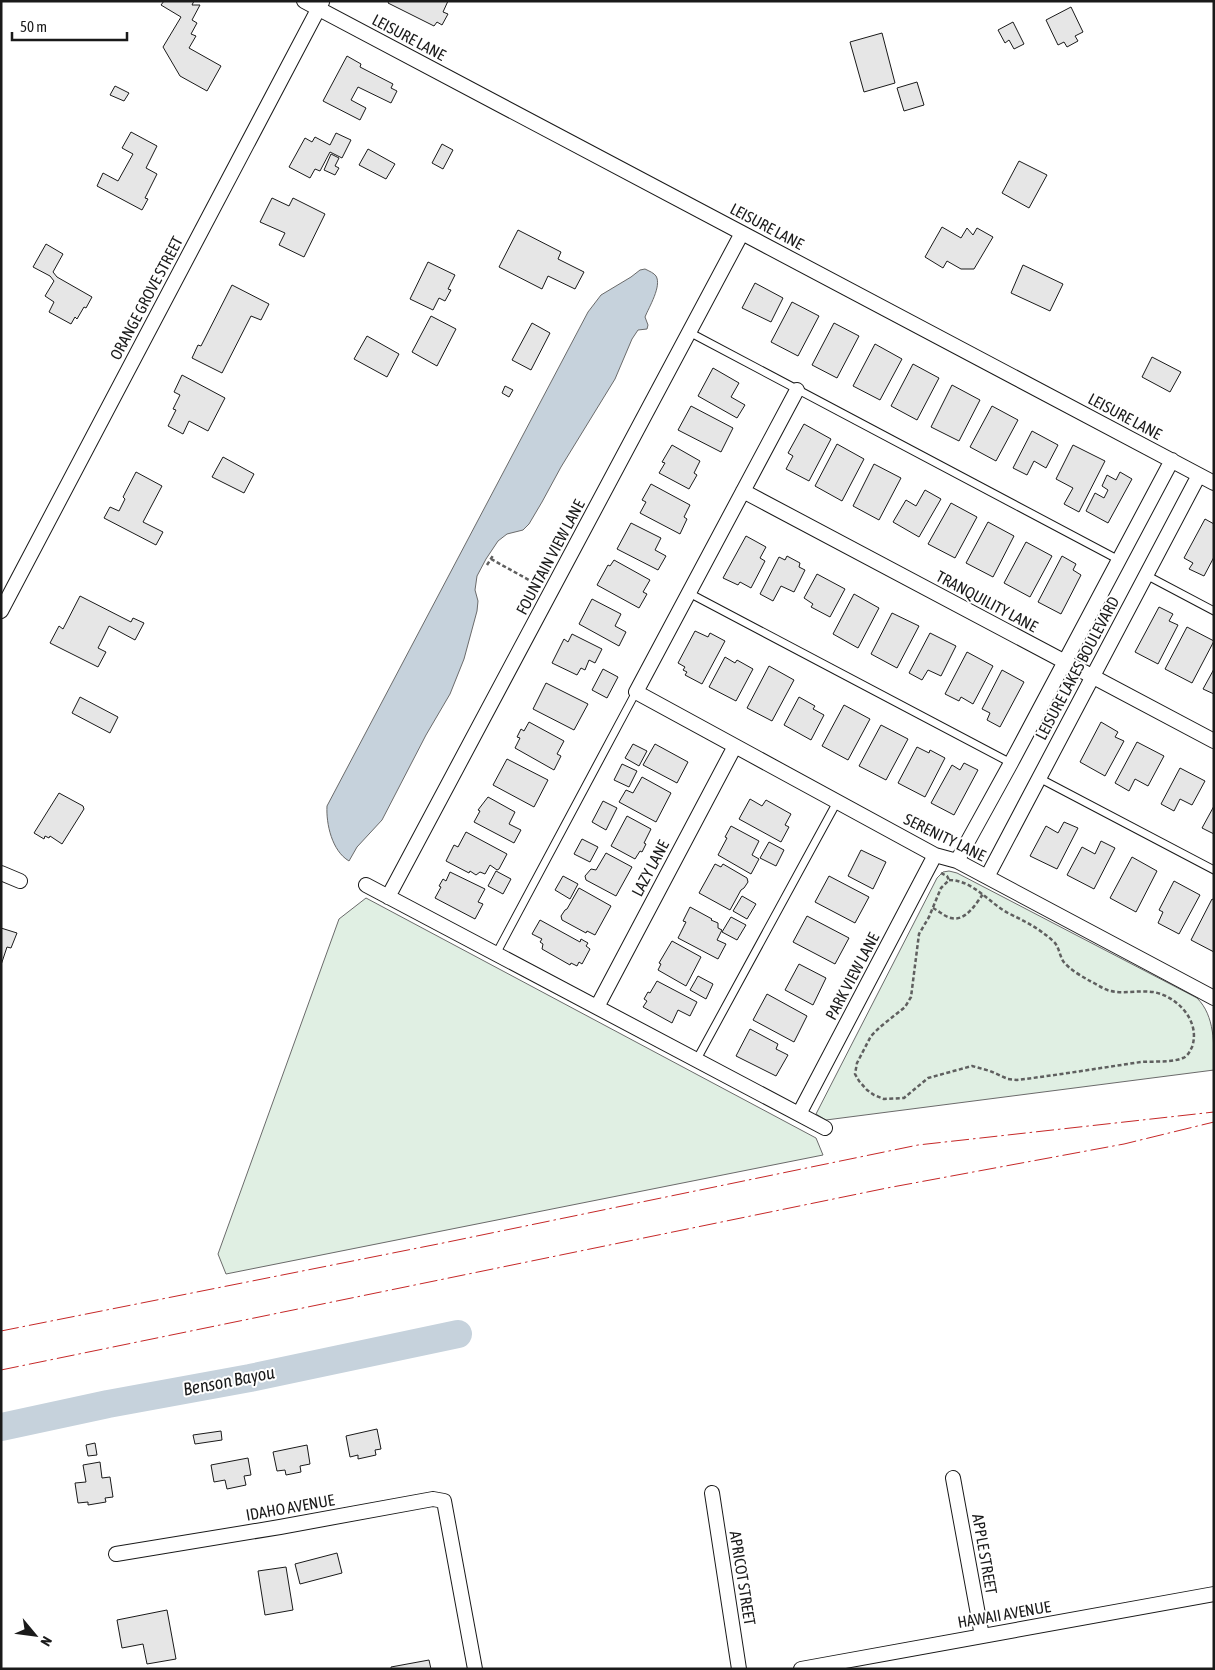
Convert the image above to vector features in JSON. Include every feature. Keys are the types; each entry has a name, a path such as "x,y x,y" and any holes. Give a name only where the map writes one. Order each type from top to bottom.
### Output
{"street":[{"name":"LEISURE LANE","path":"304,1 320,5 742,233 1214,483"},
{"name":"ORANGE GROVE STREET","path":"1,610 320,5"},
{"name":"FOUNTAIN VIEW LANE","path":"388,897 742,233"},
{"path":"636,692 797,390"},
{"name":"LEISURE LAKES BOULEVARD","path":"957,860 1011,763 1172,460"},
{"name":"LEISURE LAKES BOULEVARD","path":"987,877 1199,475"},
{"name":"TRANQUILITY LANE","path":"743,491 1214,741"},
{"name":"SERENITY LANE","path":"636,692 935,855 957,860 1214,998"},
{"name":"LAZY LANE","path":"597,1007 735,746"},
{"name":"PARK VIEW LANE","path":"799,1114 935,855"},
{"path":"1,873 20,881"},
{"path":"366,885 825,1128"},
{"name":"APPLE STREET","path":"954,1478 982,1636"},
{"name":"APRICOT STREET","path":"712,1493 739,1669"},
{"name":"IDAHO AVENUE","path":"116,1554 433,1499 444,1501 475,1669"},
{"name":"HAWAII AVENUE","path":"801,1669 1214,1594"}],"lane":[{"path":"689,332 1119,560"},
{"path":"1146,575 1214,611"},
{"path":"689,593 1011,763"},
{"path":"496,954 636,692"},
{"path":"1038,778 1214,870"},
{"path":"696,1059 837,802"}],"path":[{"path":"488,565 494,554"},
{"path":"491,559 551,592"},
{"path":"949,880 963,883 983,894 1007,913 1027,922 1052,940 1068,967 1088,980 1111,991 1160,994 1182,1007 1187,1013 1194,1029 1194,1040 1189,1052 1181,1058 1168,1061 1142,1062 1017,1080 1008,1079 972,1066 928,1078 904,1098 884,1099 874,1096 859,1081 855,1070 871,1036 909,1002 913,991 919,934 941,888 949,880"},
{"path":"933,908 948,917 957,919 973,908 983,894"}],"green space":[{"path":"943,872 957,873 1197,998 1203,1005 1210,1022 1214,1070 826,1120 816,1114 937,878"},
{"path":"366,898 816,1138 823,1155 226,1274 218,1254 339,919"}],"shaded area":[{"path":"645,269 655,275 657,280 656,291 645,317 648,325 647,329 638,330 632,339 615,379 561,467 529,524 523,530 507,534 498,541 486,559 477,576 475,590 478,601 477,611 464,659 450,694 426,735 382,820 357,847 349,861 343,857 334,844 329,829 327,806 588,312 601,295 640,270"}],"building":[{"path":"164,1 194,1 192,5 200,5 192,20 197,23 191,34 196,36 189,48 221,66 207,91 180,76 163,47 181,17 161,5"},
{"path":"389,1 448,1 443,12 448,14 442,25 437,22 434,26 388,3"},
{"path":"1071,7 1083,32 1075,36 1078,41 1067,47 1064,42 1058,45 1046,20"},
{"path":"1013,22 1024,44 1014,49 1009,40 1005,43 998,30"},
{"path":"882,33 895,83 864,92 850,42"},
{"path":"347,56 361,64 360,67 393,84 391,88 397,91 391,103 358,87 351,100 366,108 360,120 323,101"},
{"path":"917,82 924,105 904,111 897,88"},
{"path":"115,86 129,93 124,101 110,95"},
{"path":"131,132 157,146 146,168 157,174 145,198 148,199 142,210 97,186 103,173 118,181 133,154 122,148"},
{"path":"336,133 351,140 342,158 330,152 320,171 315,169 310,178 289,167 305,138 312,142 315,137 330,145"},
{"path":"442,144 453,150 443,169 432,163"},
{"path":"368,149 395,164 386,179 359,165"},
{"path":"331,154 339,158 335,166 339,168 335,175 324,170"},
{"path":"1019,161 1047,175 1029,208 1002,193"},
{"path":"272,198 289,206 293,198 325,214 304,257 279,245 285,233 260,222"},
{"path":"942,227 961,238 967,228 973,235 977,228 993,237 974,269 961,269 947,261 943,268 925,257"},
{"path":"518,230 561,252 558,259 584,272 575,289 548,276 542,289 499,267"},
{"path":"46,244 63,254 53,272 57,277 92,297 86,308 84,307 77,319 75,317 71,324 49,312 54,302 45,296 54,281 50,276 33,267"},
{"path":"428,262 455,275 448,289 451,290 445,301 439,298 433,310 410,299"},
{"path":"1023,265 1063,284 1050,311 1011,293"},
{"path":"755,283 783,298 771,322 742,308"},
{"path":"232,285 269,304 261,320 251,316 222,373 192,358 198,345 201,346"},
{"path":"792,302 819,316 798,356 771,342"},
{"path":"431,316 456,329 437,366 412,352"},
{"path":"532,323 550,333 531,370 512,360"},
{"path":"834,323 859,336 837,378 812,365"},
{"path":"367,336 399,354 387,377 354,359"},
{"path":"875,344 902,359 880,400 853,386"},
{"path":"1152,357 1181,372 1170,392 1142,377"},
{"path":"913,364 939,378 917,420 891,406"},
{"path":"713,368 739,383 731,397 745,405 737,418 698,396"},
{"path":"182,375 225,398 208,431 189,421 183,434 168,426 176,410 173,409 180,395 174,392"},
{"path":"952,385 980,400 959,441 931,427"},
{"path":"505,386 513,390 509,397 502,393"},
{"path":"691,406 733,428 721,452 678,430"},
{"path":"992,406 1018,420 996,461 970,447"},
{"path":"804,424 831,439 809,481 786,469 793,456 788,453"},
{"path":"1032,431 1058,445 1046,468 1034,461 1027,475 1013,468"},
{"path":"837,444 864,459 842,501 815,486"},
{"path":"672,445 700,461 694,473 697,475 689,489 659,473 665,463 662,462"},
{"path":"1073,445 1105,461 1079,512 1064,504 1073,488 1056,479"},
{"path":"223,457 254,474 244,493 212,477"},
{"path":"874,464 901,478 879,520 853,506"},
{"path":"136,472 162,486 143,522 163,532 156,545 104,518 110,507 119,511 125,499 123,497"},
{"path":"1120,472 1132,479 1108,523 1086,511 1095,493 1104,498 1108,490 1102,486 1107,475 1116,480"},
{"path":"651,484 690,505 684,517 687,519 680,534 640,513 646,502 642,500"},
{"path":"925,490 941,499 919,537 893,522 906,500 916,506"},
{"path":"951,503 977,517 955,558 928,544"},
{"path":"1205,519 1214,524 1214,557 1204,576 1189,569 1193,563 1184,558"},
{"path":"988,522 1014,536 993,577 966,563"},
{"path":"631,523 661,538 655,550 666,556 658,570 617,549"},
{"path":"746,536 766,547 760,558 765,561 751,588 740,582 738,585 723,578"},
{"path":"1026,542 1052,556 1030,597 1004,583"},
{"path":"787,556 800,563 799,567 805,570 794,592 781,586 773,601 760,594 779,557 785,560"},
{"path":"1062,556 1076,564 1073,570 1081,575 1061,614 1038,602"},
{"path":"614,560 650,580 643,592 647,594 639,608 597,585 608,565 610,566"},
{"path":"817,574 845,589 830,617 811,607 813,604 804,598"},
{"path":"854,594 879,608 858,648 833,634"},
{"path":"80,596 131,622 133,618 144,623 135,640 109,626 98,648 106,652 98,667 50,643 59,626 63,629"},
{"path":"592,599 621,614 615,626 626,632 619,646 579,624"},
{"path":"1159,607 1173,614 1169,621 1178,625 1158,664 1135,652"},
{"path":"892,613 919,626 897,668 871,654"},
{"path":"1187,627 1214,641 1192,683 1165,669"},
{"path":"695,631 708,637 710,633 725,641 702,684 685,675 687,672 683,670 685,667 678,663"},
{"path":"930,633 956,646 941,676 928,670 922,680 909,673"},
{"path":"572,634 602,649 595,663 589,660 585,670 581,668 577,675 552,663 564,639 568,642"},
{"path":"967,652 993,666 973,704 961,697 959,701 945,694"},
{"path":"725,657 735,663 737,660 753,669 736,701 709,687"},
{"path":"769,666 794,680 772,721 747,708"},
{"path":"603,669 618,677 607,698 592,690"},
{"path":"1214,669 1214,694 1203,689"},
{"path":"1002,670 1024,682 1000,727 987,720 990,713 982,709"},
{"path":"546,683 588,704 574,730 533,709"},
{"path":"80,697 118,717 110,733 72,713"},
{"path":"799,697 815,706 813,709 824,715 811,740 784,725"},
{"path":"844,705 870,719 848,760 822,746"},
{"path":"529,722 564,741 557,754 561,756 554,770 515,748 520,738 517,737 521,729 524,731"},
{"path":"1101,722 1118,732 1115,737 1124,741 1105,776 1080,762"},
{"path":"881,725 908,739 886,780 859,766"},
{"path":"1137,742 1164,756 1148,786 1135,779 1129,791 1115,783"},
{"path":"633,744 647,751 639,766 625,758"},
{"path":"655,744 688,762 677,783 643,765"},
{"path":"917,747 929,753 930,750 945,758 925,797 898,783"},
{"path":"507,759 548,780 534,807 493,785"},
{"path":"964,763 978,770 954,815 931,803 952,765 960,770"},
{"path":"622,764 637,771 629,787 614,780"},
{"path":"1180,768 1205,781 1192,805 1180,799 1174,811 1161,804"},
{"path":"642,777 671,793 656,822 619,802 626,790 633,793"},
{"path":"59,793 83,806 84,809 62,844 50,836 49,838 45,836 44,839 34,833"},
{"path":"488,797 515,812 509,824 521,830 514,843 474,822 480,811 478,810"},
{"path":"750,799 762,806 766,800 791,814 785,825 789,827 781,842 739,819"},
{"path":"603,801 617,808 606,830 592,822"},
{"path":"1214,806 1214,834 1202,828"},
{"path":"627,816 651,829 642,852 640,851 635,859 611,846"},
{"path":"1064,822 1078,828 1057,869 1030,856 1046,826 1058,833"},
{"path":"731,826 759,841 752,855 759,859 751,874 718,855"},
{"path":"466,832 507,854 499,869 497,870 490,865 485,874 480,872 476,875 446,861 454,845 458,847"},
{"path":"582,839 598,847 590,862 574,854"},
{"path":"1101,841 1115,848 1094,889 1067,875 1082,847 1095,854"},
{"path":"769,842 784,850 776,866 760,858"},
{"path":"861,850 886,862 873,889 848,876"},
{"path":"606,853 632,867 616,896 586,880 585,876 591,869 596,870"},
{"path":"1132,857 1157,871 1136,912 1110,898"},
{"path":"715,864 721,867 723,864 747,878 748,882 741,890 730,910 699,893"},
{"path":"496,871 511,879 503,894 488,886"},
{"path":"450,872 485,889 478,902 483,904 475,919 435,898 443,879 446,881"},
{"path":"563,876 578,884 570,899 555,890"},
{"path":"829,876 869,897 855,923 815,902"},
{"path":"1174,881 1200,895 1179,934 1158,923 1163,912 1159,910"},
{"path":"579,888 611,906 595,935 587,931 586,933 562,920 561,916"},
{"path":"742,896 756,904 747,919 733,911"},
{"path":"1212,899 1214,900 1214,952 1191,940"},
{"path":"690,907 718,923 718,928 722,930 717,940 726,944 718,959 678,938 686,922 683,921"},
{"path":"807,916 849,938 835,964 793,942"},
{"path":"731,917 746,925 737,940 722,932"},
{"path":"540,920 580,942 581,939 588,943 586,946 590,949 582,964 579,962 577,966 571,963 570,965 542,949 543,944 540,942 542,939 532,934"},
{"path":"1,928 17,933 11,948 7,947 1,965"},
{"path":"672,941 701,957 686,986 658,970 661,964 659,963"},
{"path":"799,964 826,978 813,1005 785,990"},
{"path":"698,976 713,984 706,999 690,990"},
{"path":"657,981 697,1002 690,1016 678,1010 672,1023 643,1007 647,1001 644,999"},
{"path":"767,994 807,1016 794,1042 753,1020"},
{"path":"750,1029 778,1044 776,1049 788,1055 776,1076 736,1056"},
{"path":"377,1429 381,1449 375,1450 376,1455 358,1459 358,1455 350,1457 346,1436"},
{"path":"221,1431 222,1440 195,1444 193,1435"},
{"path":"95,1443 97,1455 88,1456 86,1445"},
{"path":"307,1445 310,1464 300,1466 301,1472 286,1475 285,1470 277,1471 273,1452"},
{"path":"248,1458 251,1475 244,1476 246,1485 227,1489 225,1480 214,1482 211,1465"},
{"path":"100,1462 102,1478 110,1477 113,1497 105,1498 106,1502 88,1505 88,1502 78,1503 75,1483 86,1482 83,1465"},
{"path":"337,1553 342,1573 300,1584 295,1564"},
{"path":"286,1567 293,1610 265,1615 258,1571"},
{"path":"167,1610 176,1659 147,1664 143,1644 122,1648 117,1620"},
{"path":"429,1660 431,1669 391,1669 391,1667"}],"waterway":[{"name":"Benson Bayou","path":"1,1427 108,1404 250,1378 458,1334"}],"power":[{"path":"1,1331 443,1243 918,1145 1214,1112"},
{"path":"1,1370 887,1188 1124,1144 1214,1122"}]}
